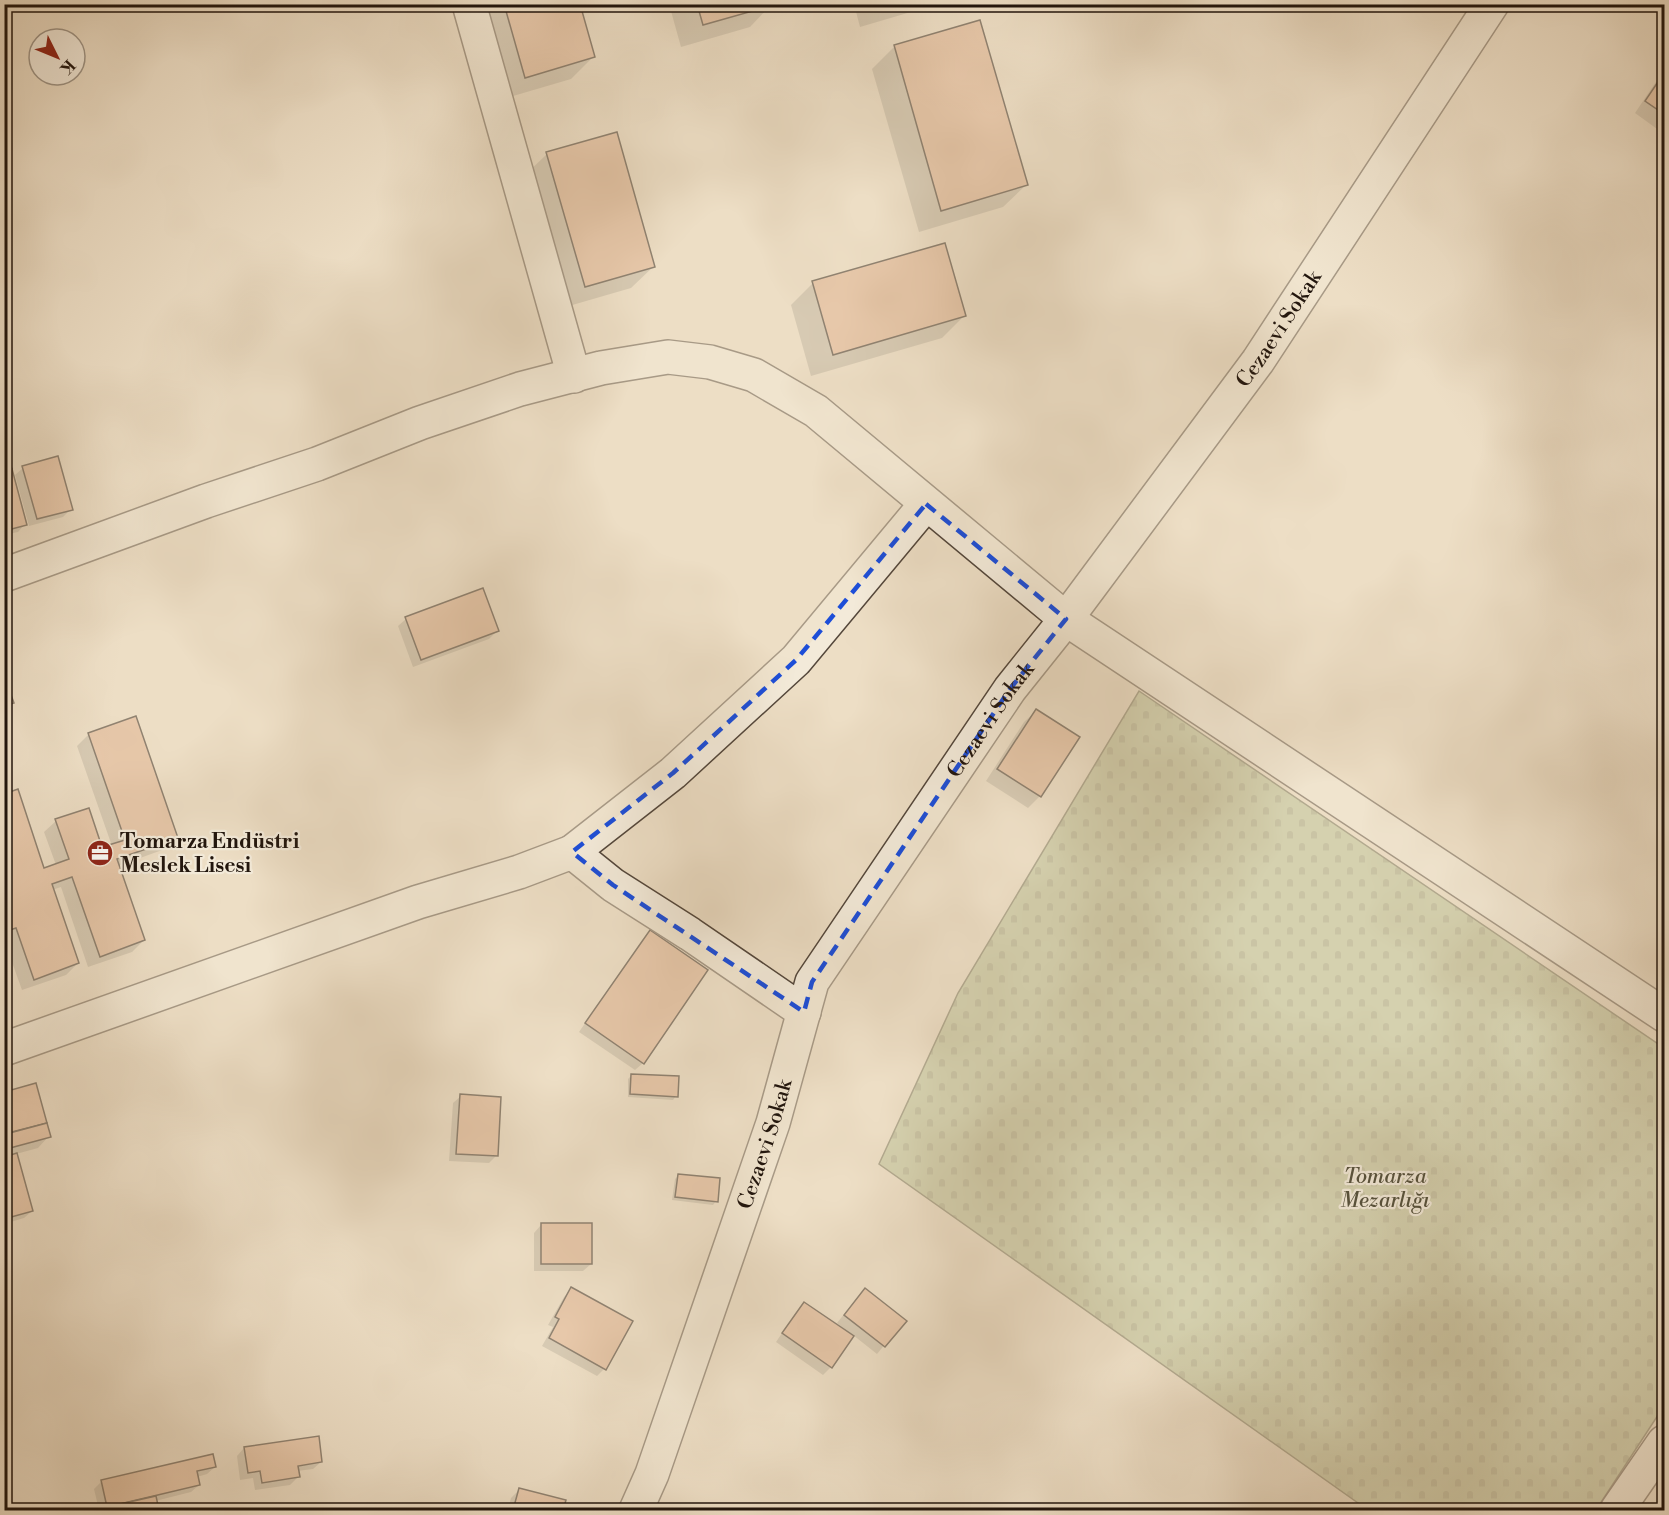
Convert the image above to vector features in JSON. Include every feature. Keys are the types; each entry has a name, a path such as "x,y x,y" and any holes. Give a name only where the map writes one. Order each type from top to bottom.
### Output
{"street":[{"path":"469,4 574,376"},
{"name":"Cezaevi Sokak","path":"636,1510 652,1474 773,1123 812,982 1010,689 1066,619 1258,361 1492,4"},
{"path":"4,575 206,501 317,464 420,423 520,390 601,368 668,357 710,362 754,375 816,411 1066,619 1665,1015"},
{"path":"4,1049 418,902 519,872 572,852 673,773 795,660 926,504"},
{"path":"572,852 613,885 690,934 804,1012"},
{"path":"1617,1510 1665,1442"}],"highlighted area":[{"path":"926,504 1066,619 1010,689 812,982 804,1012 613,885 572,852 673,773 796,660"}],"green space":[{"name":"Tomarza Mezarlığı","path":"1139,691 1664,1048 1664,1406 1596,1510 1368,1510 879,1164 958,993"}],"building":[{"path":"504,4 580,4 595,57 525,78"},
{"path":"697,4 774,4 774,5 703,25"},
{"path":"980,20 1028,185 941,211 894,45"},
{"path":"1664,73 1664,114 1645,101"},
{"path":"617,132 655,267 585,287 546,152"},
{"path":"945,243 966,316 833,355 812,281"},
{"path":"4,442 12,469 4,471"},
{"path":"58,456 73,510 37,519 22,466"},
{"path":"12,469 27,525 4,531 4,471"},
{"path":"483,588 499,631 421,660 405,617"},
{"path":"7,684 14,703 4,706 4,685"},
{"path":"1036,709 1080,737 1041,797 997,769"},
{"name":"Tomarza Endüstri Meslek Lisesi","path":"136,716 178,838 117,859 145,940 100,957 72,877 52,884 79,963 34,980 16,928 4,932 4,794 18,789 44,868 69,859 55,819 89,808 102,847 125,840 88,733"},
{"path":"650,930 708,970 644,1064 585,1023"},
{"path":"631,1074 679,1076 678,1097 630,1094"},
{"path":"36,1083 47,1123 4,1134 4,1092"},
{"path":"460,1094 501,1097 498,1156 456,1154"},
{"path":"47,1123 51,1137 10,1148 6,1134"},
{"path":"17,1153 33,1211 4,1219 4,1157"},
{"path":"678,1174 720,1178 718,1202 675,1197"},
{"path":"541,1223 592,1223 592,1264 541,1264"},
{"path":"571,1287 633,1321 606,1370 549,1338 559,1319 555,1317"},
{"path":"865,1288 907,1321 885,1347 844,1315"},
{"path":"804,1302 854,1336 832,1368 782,1333"},
{"path":"319,1436 322,1462 298,1466 300,1477 262,1483 260,1471 248,1473 244,1447"},
{"path":"213,1454 216,1467 197,1471 200,1485 107,1507 101,1480"},
{"path":"519,1488 566,1500 563,1510 513,1510"},
{"path":"156,1496 159,1510 108,1510 107,1507"}],"place":[{"name":"Tomarza Endüstri Meslek Lisesi","path":"100,853"}]}
